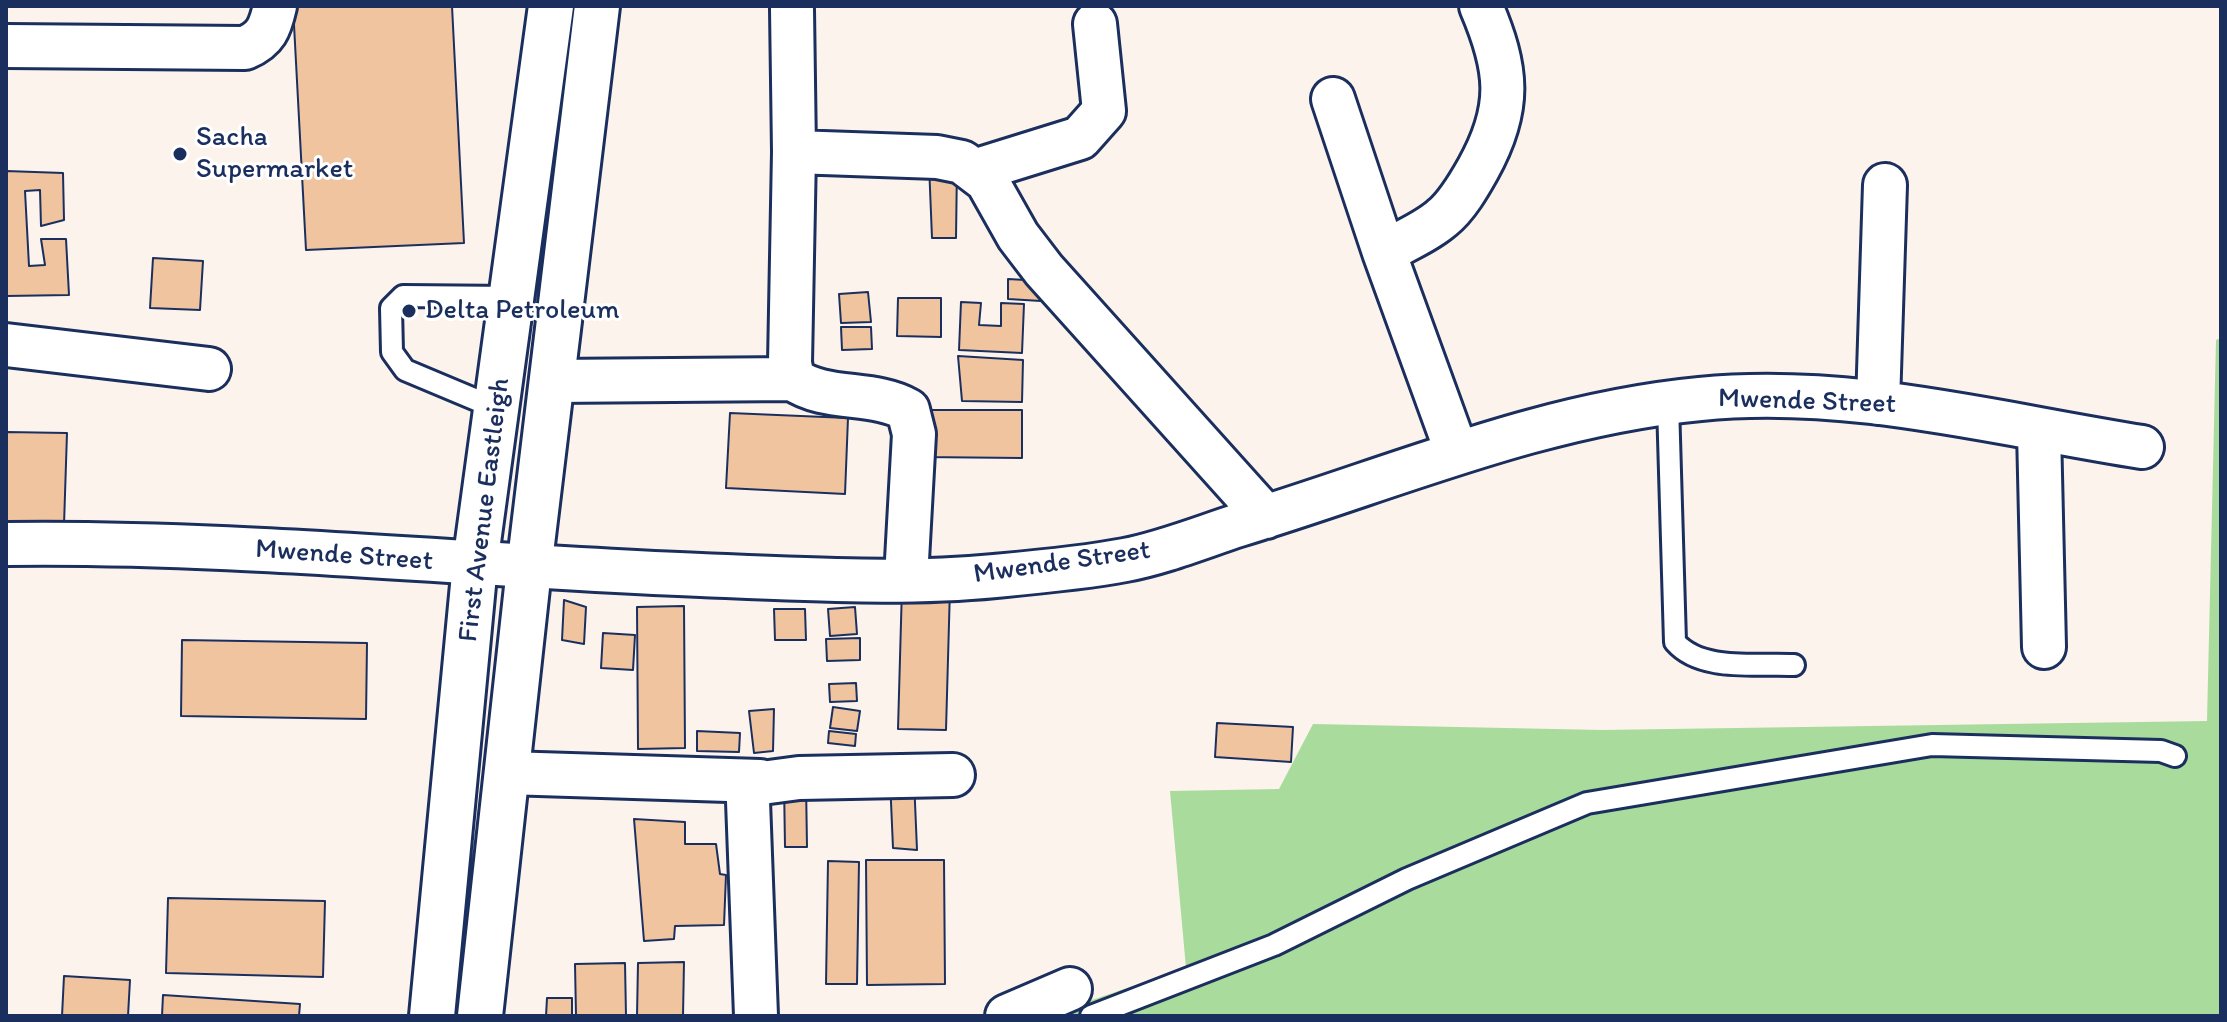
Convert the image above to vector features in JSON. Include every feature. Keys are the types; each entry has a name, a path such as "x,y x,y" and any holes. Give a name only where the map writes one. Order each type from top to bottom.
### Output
{"main road":[{"name":"First Avenue Eastleigh","path":"432,1016 475,564 514,297 551,6"},
{"name":"First Avenue Eastleigh","path":"480,1016 529,569 597,6"}],"street":[{"path":"6,46 245,48 261,41 271,26 275,6"},
{"path":"1384,252 1442,219 1473,178 1497,136 1503,101 1502,65 1481,6"},
{"path":"792,9 794,152 790,363 793,379"},
{"path":"974,171 1080,138 1104,111 1095,24"},
{"path":"1333,99 1384,252 1457,453"},
{"path":"794,152 937,157 962,162 987,181 1018,236 1044,270 1266,517"},
{"path":"1878,403 1885,185"},
{"path":"6,345 209,369"},
{"path":"552,381 793,379 805,387 893,402 908,410 914,434 906,578"},
{"name":"Mwende Street","path":"6,544 115,543 529,569 790,579 991,577 1128,560 1457,453 1607,413 1701,398 1787,396 1926,407 2039,431 2142,447"},
{"path":"2039,431 2044,647"},
{"path":"507,773 760,781 953,775"},
{"path":"756,1016 748,801 749,792 760,781"},
{"path":"1007,1016 1080,1002"}],"lane":[{"path":"498,409 405,370 392,352 391,308 403,296 514,297"},
{"path":"1668,404 1675,642 1687,655 1702,661 1794,665"},
{"path":"1080,1002 1274,945 1407,879 1587,803 1932,745 2161,751 2175,756"}],"green space":[{"path":"2221,338 2221,1016 1045,1016 1186,968 1170,791 1279,789 1313,724 1602,730 2207,721 2216,340"}],"building":[{"path":"293,6 452,6 464,243 306,250"},
{"path":"929,164 957,165 956,238 932,238"},
{"path":"6,171 63,173 64,220 41,226 40,190 25,191 29,266 45,265 41,239 66,239 69,295 6,296"},
{"path":"153,258 203,261 200,310 150,308"},
{"path":"1008,279 1043,281 1041,301 1008,299"},
{"path":"868,292 871,322 841,323 839,294"},
{"path":"898,298 941,298 941,337 897,336"},
{"path":"961,302 981,303 979,325 1001,326 1001,303 1024,304 1022,353 959,350"},
{"path":"841,327 871,327 872,349 842,350"},
{"path":"958,356 1023,360 1022,402 962,401"},
{"path":"922,410 1022,410 1022,458 921,457"},
{"path":"730,413 848,418 845,494 726,488"},
{"path":"6,432 67,433 64,525 6,521"},
{"path":"902,587 950,588 946,730 898,729"},
{"path":"564,600 586,607 584,644 562,640"},
{"path":"684,606 685,748 638,749 637,607"},
{"path":"855,607 857,634 830,636 828,609"},
{"path":"774,609 805,609 806,640 775,640"},
{"path":"603,633 635,635 633,670 601,668"},
{"path":"860,638 860,660 827,661 826,639"},
{"path":"182,640 367,643 366,719 181,716"},
{"path":"856,683 857,701 830,702 829,684"},
{"path":"833,707 860,711 857,731 830,728"},
{"path":"774,709 773,751 754,753 749,711"},
{"path":"1217,723 1293,727 1291,762 1215,757"},
{"path":"697,731 740,733 739,752 697,751"},
{"path":"829,731 856,734 855,746 828,743"},
{"path":"890,779 914,779 917,850 893,848"},
{"path":"784,783 806,783 807,847 785,847"},
{"path":"634,819 685,822 685,844 716,844 720,874 726,875 724,925 675,926 674,939 644,941"},
{"path":"866,860 944,860 945,984 867,985"},
{"path":"828,861 859,862 857,984 826,984"},
{"path":"168,898 325,901 323,977 166,973"},
{"path":"684,962 683,1016 637,1016 638,963"},
{"path":"625,963 626,1016 576,1016 575,964"},
{"path":"64,976 130,980 128,1016 62,1016"},
{"path":"163,995 300,1004 299,1016 162,1016"},
{"path":"547,998 572,998 572,1016 546,1016"}],"place":[{"name":"Sacha Supermarket","path":"180,154"},
{"name":"Delta Petroleum","path":"409,311"}]}
